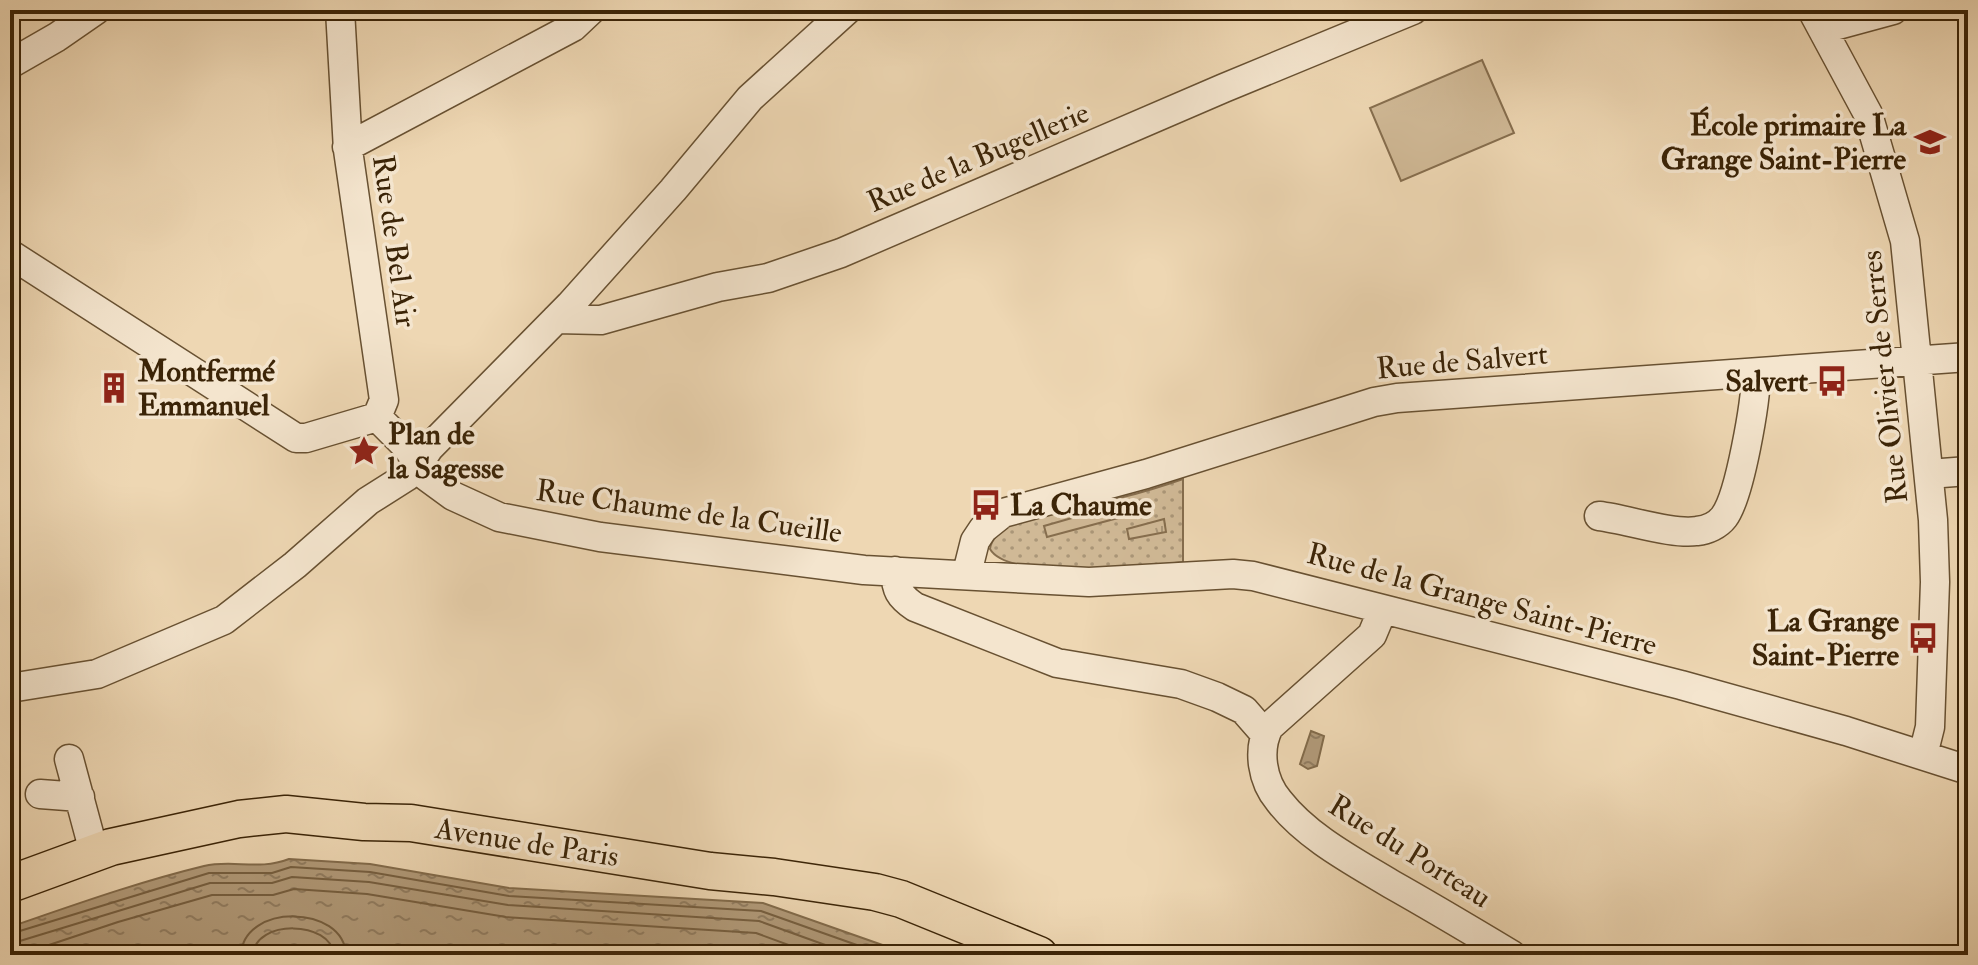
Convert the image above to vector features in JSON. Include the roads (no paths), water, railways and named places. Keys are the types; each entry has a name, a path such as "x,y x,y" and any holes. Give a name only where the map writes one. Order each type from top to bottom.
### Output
{"main road":[{"name":"Avenue de Paris","path":"10,884 94,852 239,819 286,814 411,823 710,871 875,892 901,899 1039,955"}],"street":[{"path":"10,64 96,10"},
{"name":"Rue de Bel Air","path":"340,10 347,147 380,408"},
{"path":"347,147 573,27 591,10"},
{"path":"10,688 97,674 224,620 295,565 368,501 390,489 418,465 429,448 612,259 750,98 847,10"},
{"name":"Rue de la Bugellerie","path":"556,319 601,320 718,287 768,278 841,253 1413,10"},
{"path":"1817,19 1893,10"},
{"name":"Rue Olivier de Serres","path":"1817,19 1868,114 1905,241 1933,520 1935,582 1930,727 1923,755"},
{"path":"10,254 296,438 306,438 380,408 418,465"},
{"name":"Rue de Salvert","path":"967,573 975,541 983,529 1003,513 1158,471 1374,402 1968,357"},
{"path":"1599,516 1684,532 1699,531 1722,520 1736,489 1756,373"},
{"name":"Rue Chaume de la Cueille","path":"418,465 427,477 453,496 499,517 600,537 849,568 967,573"},
{"path":"1929,474 1968,471"},
{"path":"895,571 897,591 901,598 915,607 1057,663 1181,684 1217,697 1244,710 1265,734 1372,635 1382,611"},
{"name":"Rue de la Grange Saint-Pierre","path":"967,573 1089,582 1253,576 1681,685 1968,770"},
{"name":"Rue du Porteau","path":"1265,734 1262,763 1268,784 1278,801 1327,846 1512,955"},
{"path":"69,759 94,852"},
{"path":"40,794 80,797"}],"water":[{"path":"1311,731 1324,736 1317,766 1308,769 1300,764"},
{"path":"289,859 370,864 509,888 763,903 911,955 336,955 291,947 261,954 230,955 10,955 10,927 58,910 204,866 256,865"}],"place":[{"name":"École primaire La Grange Saint-Pierre","path":"1930,142"},
{"name":"Salvert","path":"1832,381"},
{"name":"Montfermé Emmanuel","path":"114,388"},
{"name":"Plan de la Sagesse","path":"364,451"},
{"name":"La Chaume","path":"986,505"},
{"name":"La Grange Saint-Pierre","path":"1923,638"}]}
